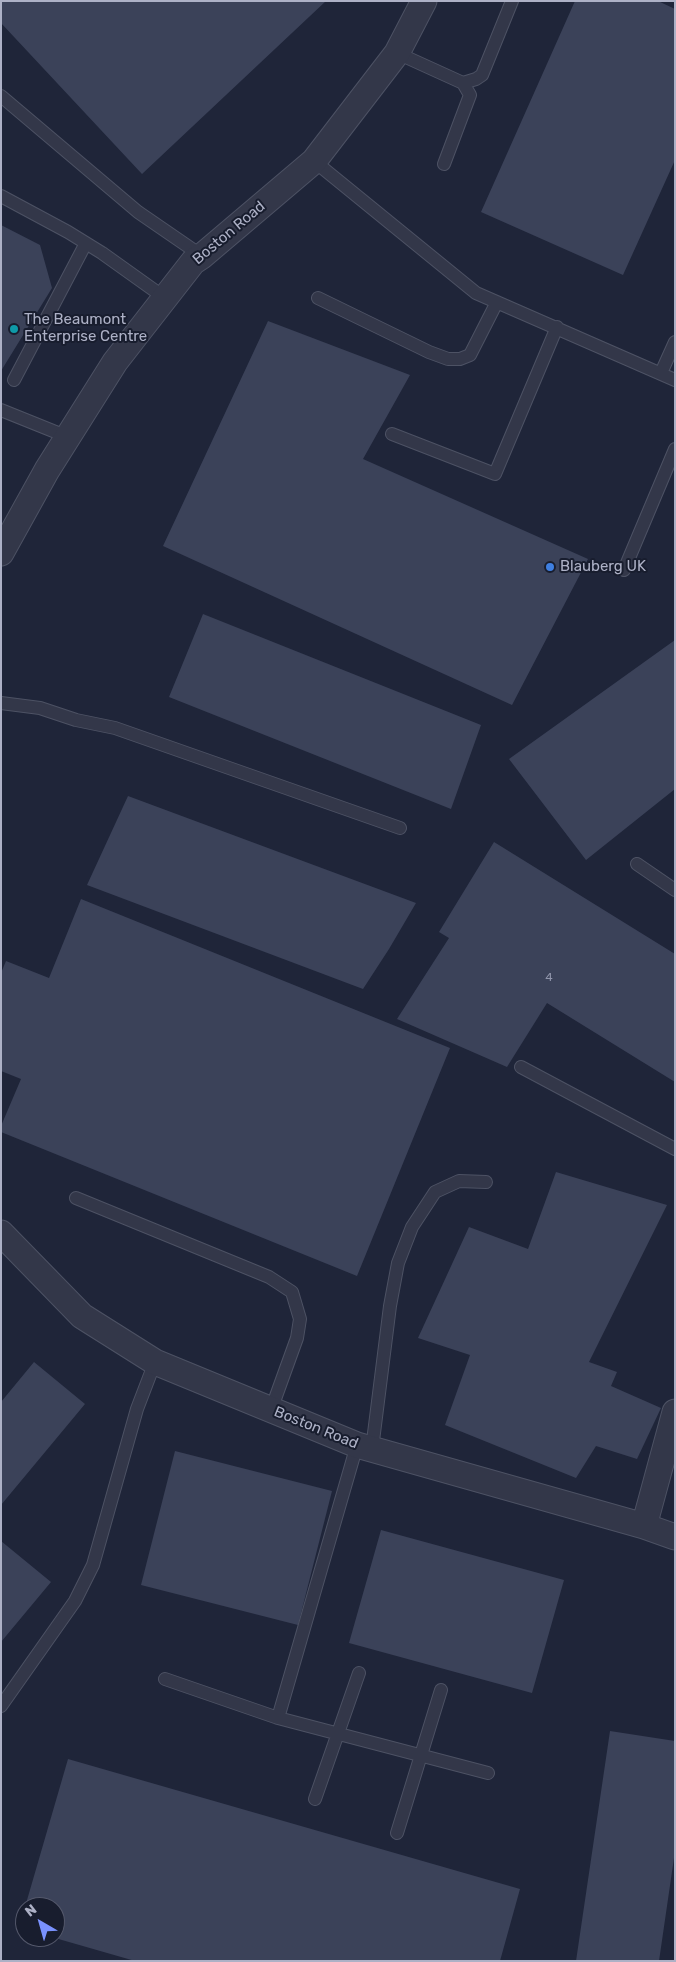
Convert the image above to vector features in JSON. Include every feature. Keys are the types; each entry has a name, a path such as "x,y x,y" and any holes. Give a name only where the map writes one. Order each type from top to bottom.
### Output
{"street":[{"name":"Boston Road","path":"1,553 47,470 115,362 193,262 314,161 397,53 424,1"},
{"name":"Boston Road","path":"1,1233 82,1316 155,1362 364,1447 644,1526 675,1537"},
{"path":"644,1526 675,1412"}],"lane":[{"path":"462,83 482,75 512,1"},
{"path":"397,53 462,83 470,95 444,164"},
{"path":"1,96 138,212 202,256"},
{"path":"314,161 476,293 675,380"},
{"path":"1,196 86,243 165,298"},
{"path":"14,380 86,243"},
{"path":"318,298 429,352 448,359 460,359 470,355 497,302"},
{"path":"392,434 495,474 557,327"},
{"path":"661,373 675,342"},
{"path":"1,410 68,437"},
{"path":"624,570 675,449"},
{"path":"1,703 40,708 76,720 115,728 400,828"},
{"path":"637,864 675,890"},
{"path":"521,1067 675,1149"},
{"path":"278,1718 364,1447 398,1263 412,1227 435,1192 459,1181 486,1182"},
{"path":"76,1198 269,1277 292,1292 300,1319 296,1338 270,1410"},
{"path":"1,1706 75,1602 93,1565 137,1409 155,1362"},
{"path":"315,1799 359,1673"},
{"path":"166,1679 278,1718 488,1773"},
{"path":"397,1833 441,1690"}],"building":[{"path":"1,1 326,1 142,174 1,23"},
{"path":"575,1 658,1 675,9 675,160 623,275 481,212"},
{"name":"The Beaumont Enterprise Centre","path":"1,225 40,245 52,288 1,371"},
{"path":"268,321 410,375 363,459 588,559 512,705 163,546"},
{"path":"203,614 481,725 451,809 169,697"},
{"path":"675,640 675,789 586,860 509,759"},
{"path":"128,796 416,903 363,989 87,885"},
{"path":"494,842 675,954 675,1082 547,1003 507,1067 397,1019 449,938 439,932"},
{"path":"81,899 450,1048 357,1276 1,1132 1,1126 21,1079 1,1071 1,973 6,961 49,978"},
{"path":"556,1172 667,1205 589,1362 617,1372 611,1386 661,1408 637,1459 596,1446 576,1478 445,1425 470,1355 418,1338 469,1227 528,1249"},
{"path":"34,1362 85,1404 1,1505 1,1402"},
{"path":"175,1451 332,1491 298,1625 141,1585"},
{"path":"381,1530 564,1580 532,1693 349,1643"},
{"path":"1,1541 51,1582 1,1642"},
{"path":"610,1731 675,1741 675,1851 659,1961 576,1961"},
{"path":"68,1759 520,1889 500,1961 135,1961 65,1941 65,1897 28,1897"}],"place":[{"name":"The Beaumont Enterprise Centre","path":"14,329"},
{"name":"Blauberg UK","path":"550,567"}]}
